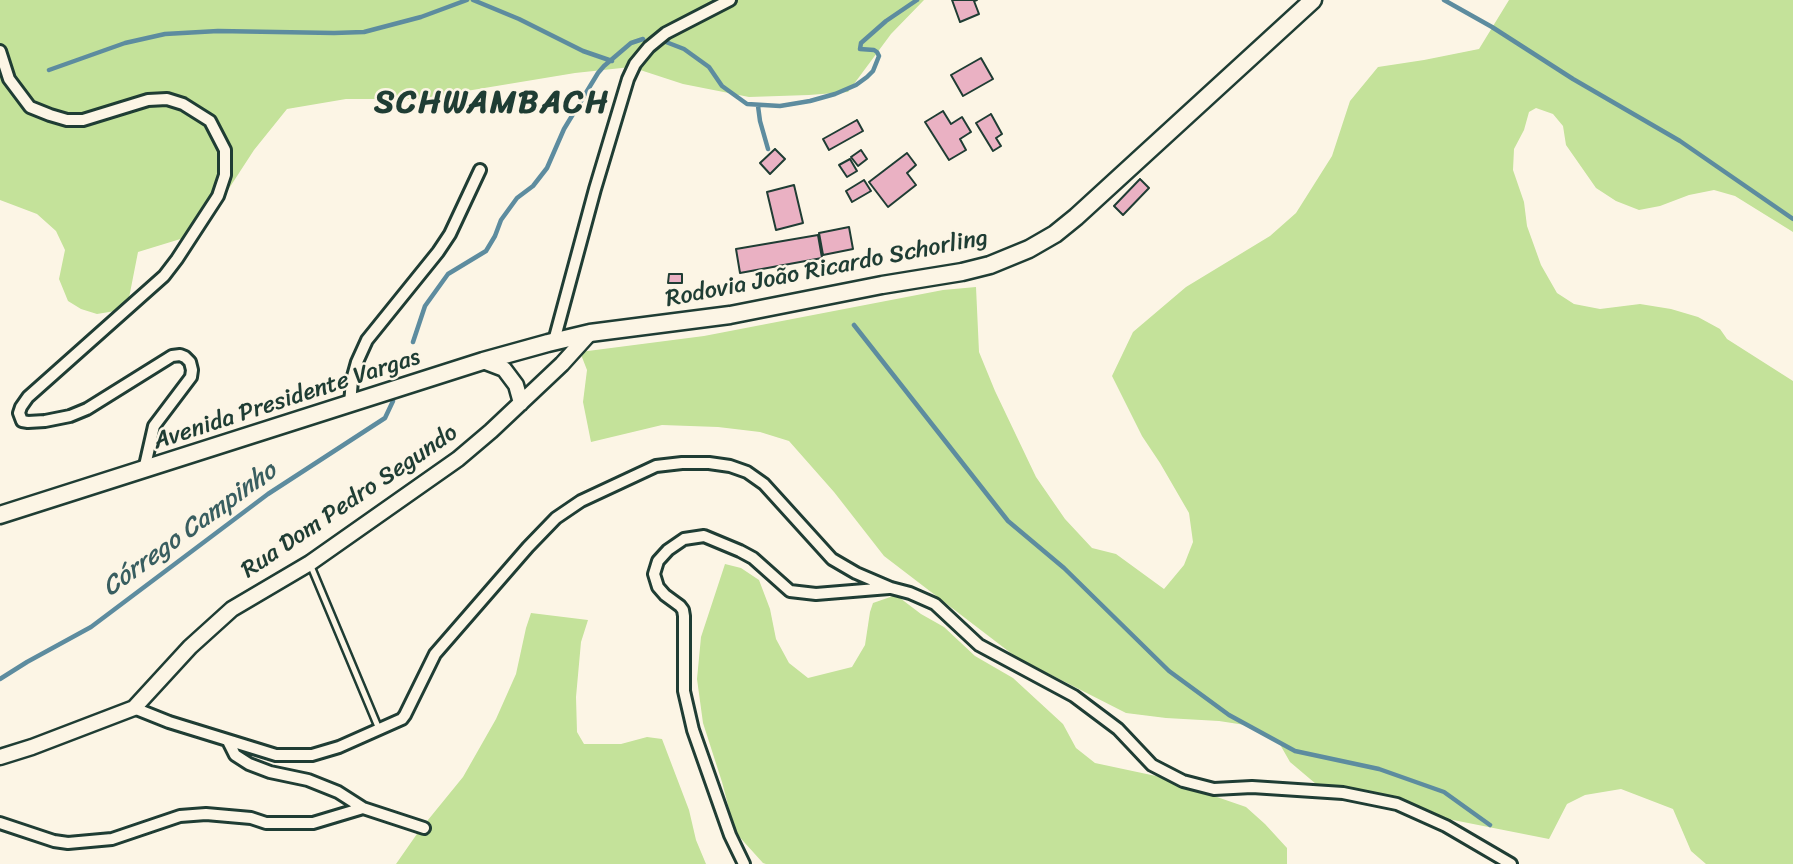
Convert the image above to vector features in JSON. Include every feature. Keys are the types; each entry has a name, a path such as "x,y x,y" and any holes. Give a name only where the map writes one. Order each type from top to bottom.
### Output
{"main road":[{"name":"Rodovia João Ricardo Schorling","path":"590,333 730,314 962,272 990,265 1029,249 1055,234 1076,217 1313,0"},
{"name":"Avenida Presidente Vargas","path":"0,515 483,361 590,333"}],"street":[{"path":"554,341 594,189 635,64 649,47 666,33 730,0"},
{"path":"0,51 9,79 30,107 66,120 83,120 148,100 167,99 183,104 209,121 225,150 225,175 218,196 164,276 28,397 19,412 22,421 27,422 70,416 87,409 172,356 185,357 190,362 191,377 154,426 144,470"},
{"path":"350,404 352,380 367,340 450,234 480,170"},
{"name":"Rua Dom Pedro Segundo","path":"134,708 190,647 232,609 310,563 458,459 562,364 590,333"},
{"path":"483,361 504,369 516,386 521,403"},
{"path":"0,757 134,708 169,723 276,755 312,755 339,747 402,719 435,654 556,518 581,501 656,466 709,463 747,472 764,484 832,559 856,573 935,604 979,645 1074,696 1118,729 1153,765 1183,781 1214,789 1252,786 1343,793 1397,804 1446,826 1511,864"},
{"path":"744,864 730,835 693,730 684,691 683,610 658,587 654,574 658,561 684,539 704,536 753,558 790,591 816,594 891,588"},
{"path":"228,741 235,755 249,764 270,772 307,780 338,792 363,808 424,828"},
{"path":"0,823 68,843 112,839 180,817 206,814 251,818 266,823 313,823 363,808"}],"lane":[{"path":"310,563 379,729"}],"green space":[{"path":"0,0 924,0 891,34 848,92 749,97 683,84 631,67 575,73 418,99 346,99 287,109 254,150 200,233 138,252 128,303 115,311 97,314 68,301 59,279 65,250 56,231 37,214 0,200"},
{"path":"1509,0 1793,0 1793,232 1735,196 1714,190 1639,210 1616,201 1596,188 1566,145 1563,126 1553,114 1536,108 1529,112 1524,130 1514,149 1513,170 1524,202 1527,226 1541,265 1557,293 1574,304 1600,309 1640,304 1698,317 1720,329 1727,339 1793,381 1793,864 1706,864 1691,851 1673,809 1621,789 1585,795 1567,804 1549,839 1352,800 1316,784 1290,762 1278,741 1245,725 1126,713 1016,657 884,556 834,492 789,441 760,432 662,425 591,442 583,402 587,370 580,352 704,336 943,290 976,287 979,352 1036,477 1065,519 1092,548 1116,554 1164,589 1184,565 1193,542 1189,513 1142,436 1112,376 1133,332 1186,287 1270,236 1296,213 1332,156 1350,101 1378,67 1479,49"},
{"path":"725,564 741,568 759,580 770,609 776,639 789,663 808,678 852,667 865,645 873,603 896,595 944,627 975,656 1013,678 1063,724 1076,748 1095,763 1156,776 1246,807 1287,848 1287,864 763,863 735,832 703,723 697,679 701,637"},
{"path":"531,613 588,620 581,642 576,697 577,732 584,744 621,744 647,737 662,739 706,864 396,864 463,777 496,719 516,674"}],"building":[{"path":"952,0 977,0 974,1 979,14 960,22"},
{"path":"981,58 993,79 963,96 951,75"},
{"path":"943,111 951,124 962,117 971,132 960,139 966,150 949,160 925,122"},
{"path":"991,114 1002,134 996,138 1001,146 993,151 976,123"},
{"path":"857,120 863,131 829,150 823,139"},
{"path":"775,149 785,159 770,174 760,163"},
{"path":"861,150 867,159 858,166 851,157"},
{"path":"907,153 916,165 907,173 916,185 888,207 869,182"},
{"path":"850,159 857,171 847,177 839,165"},
{"path":"1140,179 1149,188 1123,215 1114,206"},
{"path":"864,180 871,191 852,202 846,191"},
{"path":"794,185 803,223 776,230 767,192"},
{"path":"849,227 853,249 823,255 819,233"},
{"path":"818,235 822,258 740,273 736,249"},
{"path":"669,274 682,274 682,283 668,283"}],"waterway":[{"path":"49,70 125,43 165,34 218,31 364,32 421,17 467,0"},
{"path":"473,0 519,19 583,51 612,61"},
{"name":"Córrego Campinho","path":"666,42 684,49 709,67 722,86 747,104 780,106 810,101 835,94 867,77 873,71 879,56 874,50 860,49 861,43 886,21 917,0"},
{"path":"1444,0 1680,141 1793,219"},
{"name":"Córrego Campinho","path":"413,342 425,306 448,274 486,251 501,220 517,198 533,186 547,168 564,129 598,73 631,43 643,39"},
{"path":"758,106 768,149"},
{"path":"854,325 1008,521 1064,568 1169,671 1229,715 1295,751 1379,769 1444,792 1490,825"},
{"name":"Córrego Campinho","path":"0,679 91,627 268,494 385,418 393,401"}],"district":[{"name":"SCHWAMBACH","path":"492,104"}]}
